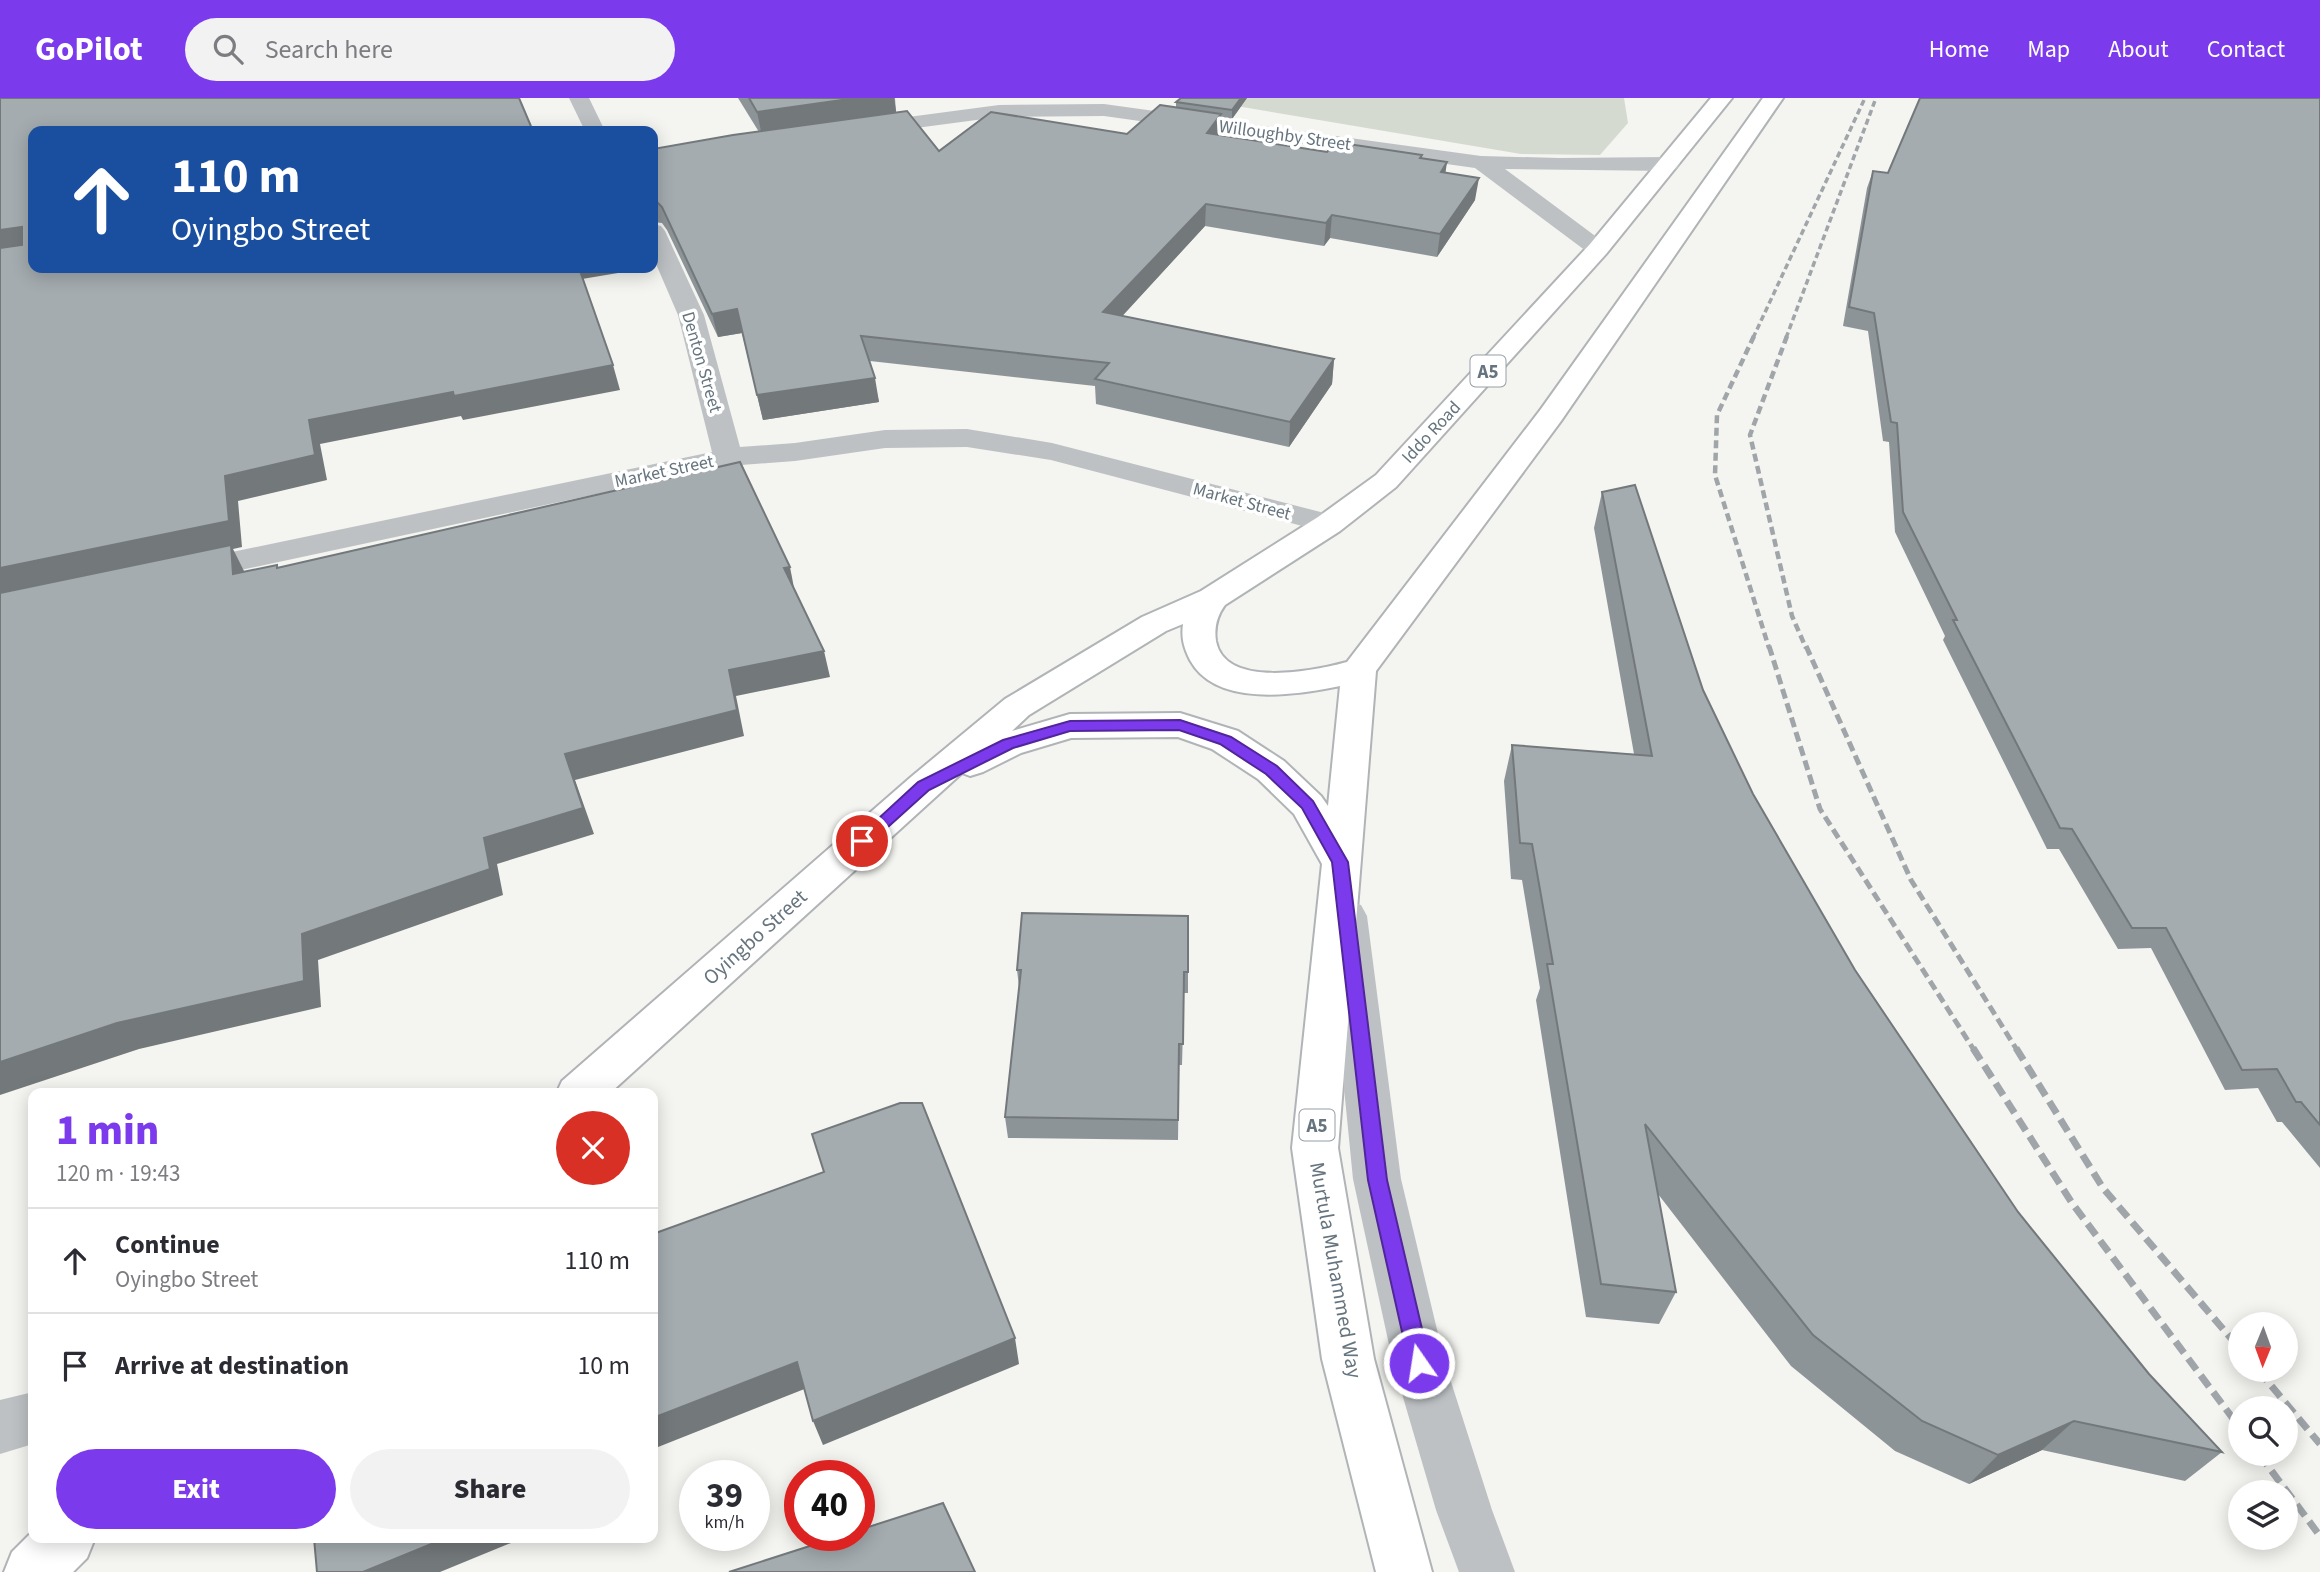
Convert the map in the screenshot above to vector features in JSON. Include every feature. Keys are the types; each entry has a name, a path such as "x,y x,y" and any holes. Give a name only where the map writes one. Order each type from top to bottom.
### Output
{"highway":[{"name":"Iddo Road","path":"1213,598 1329,524 1386,481 1598,249 1722,98"},
{"path":"1213,598 1200,616 1200,644 1205,661 1217,673 1238,680 1268,684 1325,678 1359,670 1543,426 1669,250 1773,98"},
{"name":"Oyingbo Street","path":"585,1088 923,786 1017,707 1154,624 1213,598"},
{"name":"Murtula Muhammed Way","path":"1359,670 1315,1148 1348,1359 1404,1572"},
{"path":"923,786 1008,744 1070,726 1180,725 1225,740 1271,770 1308,804 1340,862"},
{"path":"32,1572 62,1543"}],"street":[{"path":"579,98 593,126"},
{"name":"Willoughby Street","path":"849,131 999,111 1104,110 1481,162 1559,165 1669,164"},
{"path":"1481,162 1598,249"},
{"name":"Denton Street","path":"658,242 691,315 728,457"},
{"name":"Market Street","path":"163,576 728,457 795,452 885,439 967,438 1052,452 1329,524"},
{"path":"1340,862 1377,1180 1419,1363 1464,1510 1487,1572"},
{"path":"0,1427 28,1419"}],"shaded area":[{"path":"1189,98 1624,98 1628,123 1600,155 1521,154"}],"building":[{"path":"0,98 519,98 531,126 28,126 28,273 581,273 613,365 454,396 453,392 309,420 315,455 225,476 229,521 0,568 0,248 22,245 22,227 0,230"},
{"path":"749,98 856,98 757,112"},
{"path":"1181,98 1241,98 1232,110 1176,102"},
{"path":"1920,98 2320,98 2320,1125 2301,1102 2296,1102 2277,1069 2242,1070 2166,928 2132,928 2072,829 2060,828 1953,620 1957,620 1903,512 1897,423 1891,422 1874,313 1849,307 1873,171 1888,173"},
{"path":"1160,105 1221,114 1207,133 1327,152 1335,142 1422,155 1420,158 1447,162 1441,172 1479,178 1440,234 1332,215 1326,223 1206,204 1103,312 1334,359 1290,422 1095,379 1109,363 861,336 875,378 757,395 737,309 712,314 658,203 658,148 733,135 907,111 939,151 991,112 1127,134"},
{"path":"740,462 790,567 784,568 824,651 729,670 737,710 565,754 583,808 484,838 490,869 302,934 304,981 117,1023 0,1062 0,593 231,545 233,574 277,565 277,568"},
{"path":"1635,485 1703,690 1753,794 1855,970 2018,1212 2149,1374 2222,1452 2074,1421 1998,1455 1922,1421 1813,1335 1645,1124 1676,1292 1601,1284 1547,964 1553,964 1532,844 1520,843 1512,745 1652,756 1602,492"},
{"path":"1022,913 1188,916 1188,972 1184,972 1183,1044 1179,1044 1178,1120 1005,1117 1021,970 1017,970"},
{"path":"900,1103 922,1103 1015,1338 813,1421 797,1362 658,1416 658,1232 824,1172 812,1134"},
{"path":"943,1503 975,1572 729,1572 794,1551 875,1551 875,1525"},
{"path":"314,1543 434,1543 363,1572 317,1572"}],"railway":[{"path":"1753,338 1865,98"},
{"path":"1786,338 1876,98"},
{"path":"1754,336 1717,415 1715,475 1769,648"},
{"path":"1787,336 1750,435 1792,616 1806,648"},
{"path":"1769,646 1820,809 1974,1050"},
{"path":"1806,646 1911,880 2017,1050"},
{"path":"1973,1048 2072,1203 2228,1412"},
{"path":"2016,1048 2103,1188 2228,1335"},
{"path":"2268,1382 2320,1444"},
{"path":"2268,1466 2320,1536"}],"route":[{"path":"862,841 923,786 1008,744 1070,726 1180,725 1225,740 1250,754 1308,804 1340,862 1377,1180 1419,1363"}]}
